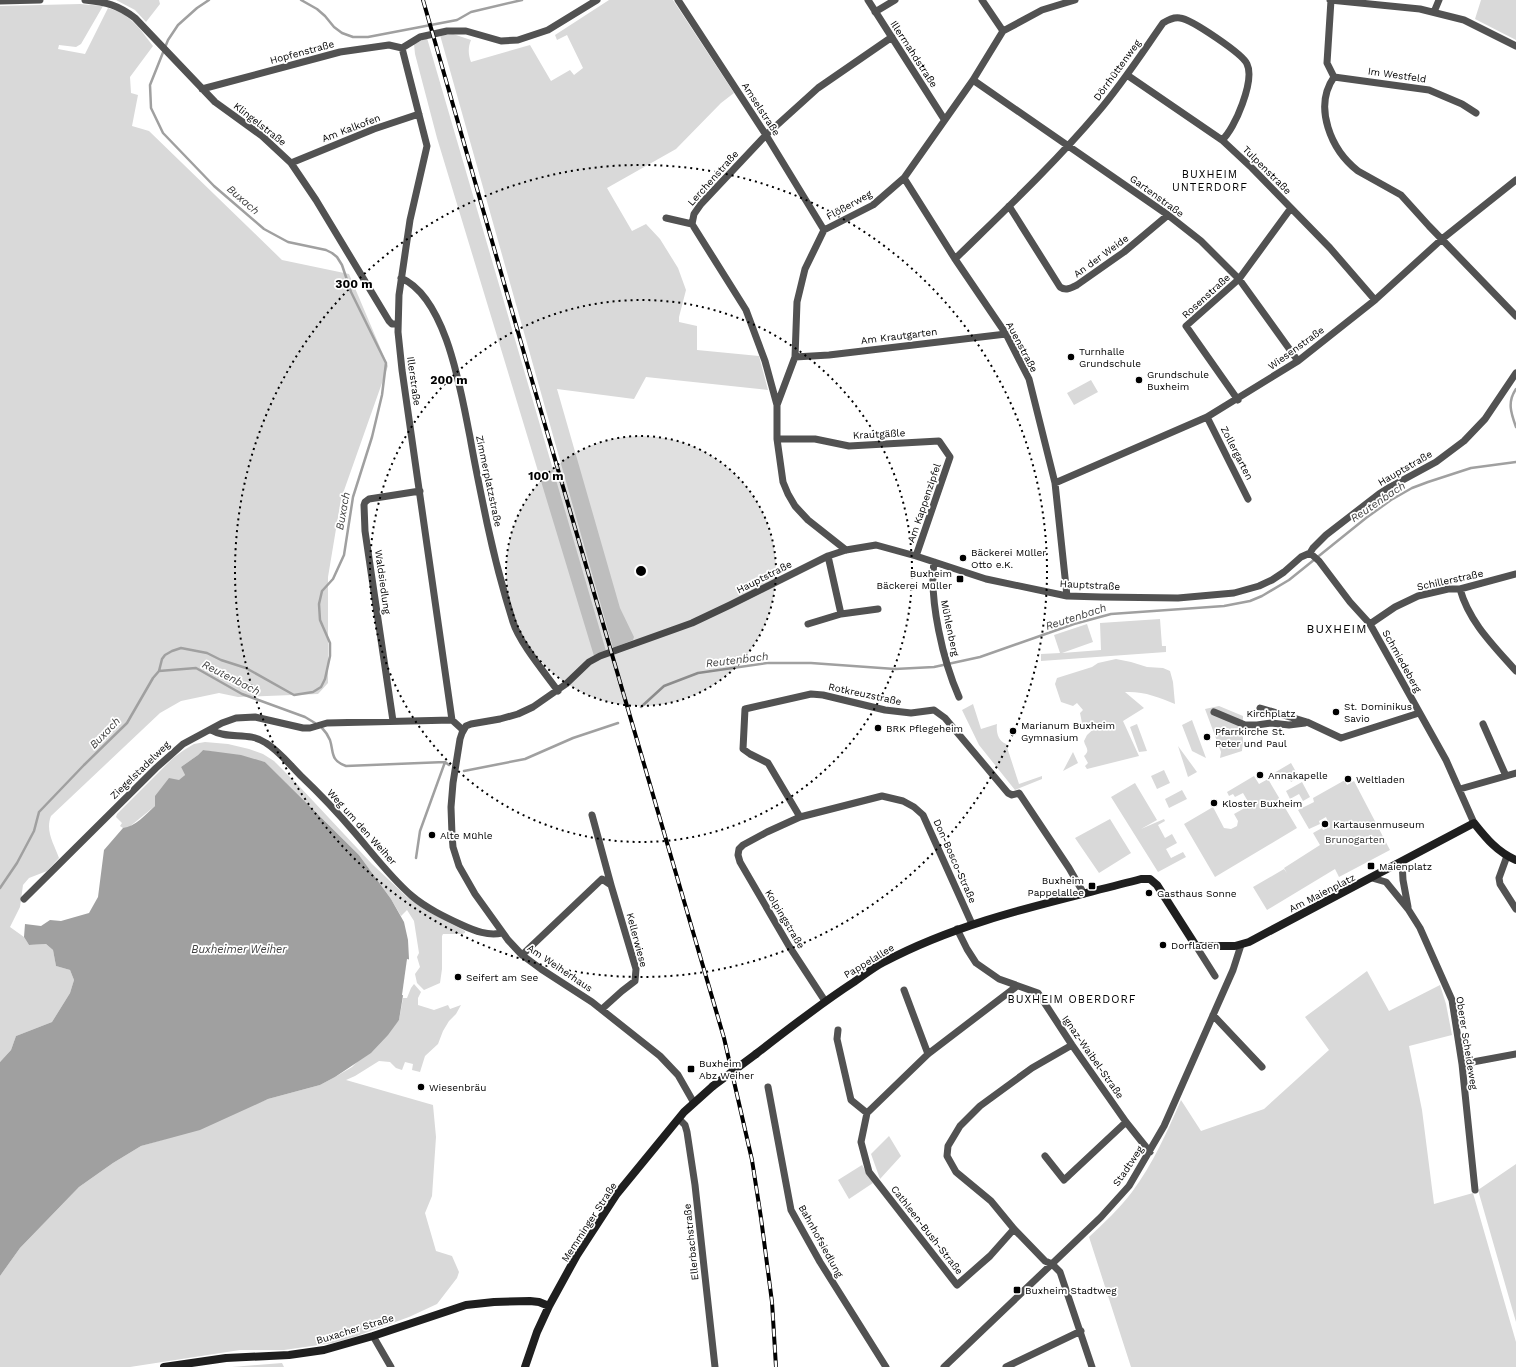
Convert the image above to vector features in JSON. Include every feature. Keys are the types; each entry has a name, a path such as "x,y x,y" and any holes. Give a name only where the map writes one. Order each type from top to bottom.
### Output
{"street":[{"path":"0,1 40,0"},
{"name":"Klingelstraße","path":"85,0 104,2 135,18 215,102 272,144 291,163 316,200 389,321 392,324 398,324"},
{"path":"405,46 420,37 447,31 466,31 502,41 518,40 548,30 597,0"},
{"name":"Amselstraße","path":"678,0 766,135 824,230"},
{"name":"Illermahdstraße","path":"868,0 944,119"},
{"path":"875,12 895,0"},
{"path":"982,0 1003,31 1042,10 1074,0"},
{"path":"1516,46 1464,20 1434,12 1420,9 1330,0 1327,63 1328,68 1334,77 1327,90 1325,111 1328,128 1339,151 1352,167 1370,179 1401,195 1516,316"},
{"path":"1434,12 1438,0"},
{"name":"Dörrhüttenweg","path":"954,259 1009,206 1099,111 1127,75 1163,23 1174,17 1190,22 1234,51 1247,62 1249,68 1248,82 1235,120 1229,132 1222,140"},
{"name":"Flößerweg","path":"846,550 808,520 795,506 783,482 777,439 777,405 795,357 797,302 805,269 824,230 874,206 904,178 944,119 973,80 1003,31"},
{"name":"Lerchenstraße","path":"692,224 694,214 701,204 766,135 818,88 892,37"},
{"name":"Hopfenstraße","path":"202,89 340,52 389,45 405,46"},
{"name":"Illerstraße","path":"405,46 426,142 426,150 410,220 398,295 399,351 452,720"},
{"name":"Tulpenstraße","path":"1127,75 1222,140 1252,168 1330,248 1375,300"},
{"name":"Im Westfeld","path":"1334,77 1429,90 1462,104 1476,113"},
{"name":"Gartenstraße","path":"973,80 1168,215 1201,241 1239,279 1298,361"},
{"name":"Am Kalkofen","path":"291,163 374,129 419,114"},
{"name":"Auenstraße","path":"904,178 954,259 1006,334 1029,379 1055,483 1067,596"},
{"name":"Wiesenstraße","path":"1055,483 1207,417 1238,400 1298,361 1375,300 1442,239 1516,180"},
{"name":"An der Weide","path":"1009,206 1060,287 1064,289 1072,288 1077,285 1124,252 1168,215"},
{"name":"Rosenstraße","path":"1238,400 1186,326 1239,279 1291,208"},
{"path":"666,218 692,224 749,315 765,361 777,405"},
{"name":"Zimmerplatzstraße","path":"401,278 411,283 428,302 445,337 453,362 461,397 494,552 513,623 524,643 558,691"},
{"name":"Am Krautgarten","path":"795,357 829,355 1006,334"},
{"name":"Hauptstraße","path":"463,730 466,726 471,724 500,719 518,714 533,707 558,691 589,662 600,656 692,623 828,556 846,550 876,545 916,556 986,579 1067,596 1178,598 1234,593 1259,586 1284,572 1301,557 1310,554 1313,548 1326,535 1379,494 1436,462 1464,441 1485,419 1516,373"},
{"name":"Zollergarten","path":"1207,417 1248,499"},
{"name":"Krautgäßle","path":"777,439 815,439 849,446 939,442 950,457"},
{"name":"Am Kappenzipfel","path":"916,556 950,457"},
{"name":"Waldsiedlung","path":"393,722 365,531 364,505 369,499 420,491"},
{"name":"Schmiedeberg","path":"1310,554 1318,561 1350,602 1370,624 1446,760 1474,823"},
{"path":"828,556 841,614"},
{"name":"Mühlenberg","path":"934,562 932,572 934,606 948,668 959,697"},
{"name":"Schillerstraße","path":"1370,624 1410,599 1448,589 1460,589 1516,574"},
{"path":"1460,589 1472,619 1516,671"},
{"path":"808,624 841,614 878,610"},
{"name":"Rotkreuzstraße","path":"800,817 768,763 743,749 745,709 811,694 823,695 885,710 911,713 934,710 945,718 1008,793 1012,795 1019,793 1069,868 1084,894"},
{"name":"Kirchplatz","path":"1260,708 1307,722 1341,738 1419,714"},
{"name":"Kirchplatz","path":"1214,712 1245,725 1307,722"},
{"name":"Ziegelstadelweg","path":"24,900 167,757 183,744 228,720 245,716 303,728 310,728 327,723 452,720"},
{"path":"452,720 463,730"},
{"path":"1483,724 1506,776"},
{"name":"Weg um den Weiher","path":"211,730 220,734 248,736 266,742 318,792 402,886 420,902 470,929 489,934 502,933"},
{"name":"Am Weiherhaus","path":"463,730 452,783 451,807 453,847 462,874 502,933 522,955 602,1009 667,1062 678,1075 694,1103"},
{"path":"1460,789 1516,773"},
{"name":"Don-Bosco-Straße","path":"743,845 766,832 800,817 882,796 902,801 914,807 923,815 972,924"},
{"name":"Kellerwiese","path":"592,815 636,968 635,981 602,1009"},
{"path":"1474,823 1490,843 1507,856 1516,860"},
{"name":"Am Maienplatz","path":"1241,945 1372,878 1474,823"},
{"name":"Kolpingstraße","path":"743,845 739,849 738,855 740,862 789,946 825,1001"},
{"path":"1507,856 1499,878 1500,884 1516,909"},
{"name":"Oberer Scheideweg","path":"1402,862 1402,880 1408,909"},
{"name":"Pappelallee","path":"694,1103 713,1086 825,1001 883,962 927,940 972,924 1004,914 1150,878 1157,885 1196,946"},
{"name":"Oberer Scheideweg","path":"1372,878 1386,882 1408,909 1420,928 1452,1000 1462,1064 1475,1190"},
{"path":"522,955 602,879 611,885"},
{"name":"Ignaz-Waibel-Straße","path":"958,929 967,949 976,963 999,979 1038,992 1072,1045 1126,1122 1150,1152"},
{"path":"1196,946 1241,945"},
{"name":"Stadtweg","path":"944,1367 1101,1217 1129,1186 1164,1126 1233,970 1241,945"},
{"path":"1196,946 1215,976"},
{"path":"838,1030 837,1039 851,1100 867,1113 928,1054 1017,986"},
{"path":"904,990 928,1054"},
{"path":"1213,1015 1262,1067"},
{"path":"1072,1045 1032,1068 985,1102 960,1126 948,1146 947,1156 956,1172 991,1201 1014,1229 1045,1261 1052,1264 1060,1272 1092,1367"},
{"path":"1462,1064 1516,1054"},
{"name":"Bahnhofsiedlung","path":"768,1087 791,1210 820,1262 886,1367"},
{"name":"Memminger Straße","path":"525,1367 530,1350 549,1306 577,1255 616,1195 694,1103"},
{"name":"Cathleen-Bush-Straße","path":"867,1113 861,1142 869,1172 957,1285 990,1256 1014,1229"},
{"name":"Ellerbachstraße","path":"679,1119 685,1125 687,1132 693,1170 715,1367"},
{"path":"1045,1156 1064,1180 1126,1122"},
{"name":"Buxacher Straße","path":"164,1367 226,1358 289,1356 308,1353 336,1347 373,1336 466,1305 530,1300 549,1306"},
{"path":"1006,1367 1081,1332"},
{"path":"373,1336 391,1367"}],"green space":[{"path":"116,0 159,0 160,4 146,22 135,10"},
{"path":"609,0 673,0 734,93 721,103 676,149 607,188 632,231 646,224 660,239 678,268 686,290 679,322 697,326 697,350 759,356 768,390 646,377 634,399 557,389 620,608 634,637 633,640 613,648 440,35 453,34 471,40 469,45 469,56 471,62 530,45 551,81 570,70 574,75 583,68 567,35 557,40 555,35"},
{"path":"1481,0 1516,0 1516,40 1475,19"},
{"path":"80,4 103,6 81,44 76,47 59,45 58,49 85,54 108,8 129,18 153,46 130,77 131,93 138,95 132,126 149,131 282,260 349,274 388,366 341,499 328,577 328,683 318,694 238,697 219,693 181,701 160,713 51,816 49,827 59,858 47,871 29,878 23,885 20,907 10,927 24,937 29,945 46,944 53,950 56,966 70,970 74,980 70,993 52,1022 16,1036 11,1050 0,1062 0,6"},
{"path":"427,38 606,651 594,656 437,138 415,54 414,44"},
{"path":"1091,380 1098,392 1074,405 1067,393"},
{"path":"1160,619 1162,646 1166,646 1166,652 1041,661 1041,654 1060,653 1054,635 1087,624 1093,642 1062,653 1101,650 1100,623"},
{"path":"1116,659 1147,667 1163,668 1170,671 1173,682 1175,704 1151,695 1138,692 1125,692 1144,708 1123,721 1139,756 1087,769 1085,766 1088,763 1084,756 1087,750 1084,741 1087,735 1098,725 1093,725 1088,729 1082,723 1080,713 1083,710 1077,703 1073,706 1061,702 1055,684 1057,678 1092,667 1098,663"},
{"path":"973,704 981,729 997,724 998,736 1003,743 1006,744 1019,784 1042,776 1042,779 1015,790 979,745 962,710"},
{"path":"1219,706 1243,716 1242,751 1220,758 1221,752 1205,709"},
{"path":"1192,720 1206,758 1192,751 1182,725"},
{"path":"1137,724 1147,751 1139,752 1130,727"},
{"path":"205,742 228,744 249,749 263,754 274,761 372,864 406,896 425,910 465,931 465,933 462,934 443,934 442,936 442,969 440,983 424,990 417,983 415,974 420,967 417,957 419,953 414,921 407,910 401,916 391,899 359,855 265,762 203,750 181,767 185,775 155,806 128,828 123,828 120,826 122,823 116,817 117,814 173,758 194,744"},
{"path":"1178,746 1197,772 1188,777"},
{"path":"1073,752 1078,763 1063,771"},
{"path":"1291,763 1299,777 1291,782 1288,776 1279,781 1274,773"},
{"path":"1164,770 1170,783 1157,789 1151,776"},
{"path":"1254,776 1259,784 1268,779 1297,828 1215,877 1184,824 1213,807 1224,828 1231,829 1237,826 1238,821 1234,814 1250,805 1243,793 1235,797 1233,794 1229,796 1227,792"},
{"name":"Brunogarten","path":"1345,780 1347,785 1354,781 1390,850 1339,877 1335,869 1267,910 1253,887 1284,869 1287,873 1284,868 1320,845 1313,833 1322,828 1323,830 1330,827 1326,817 1319,821 1320,824 1309,829 1298,810 1314,802 1313,798"},
{"path":"1302,782 1310,797 1303,801 1299,794 1290,799 1286,791"},
{"path":"1135,783 1157,820 1141,829 1164,819 1165,821 1158,825 1165,838 1172,834 1177,843 1166,849 1171,858 1183,852 1186,857 1158,872 1111,797"},
{"path":"1182,790 1187,799 1169,808 1165,799"},
{"path":"1110,819 1131,853 1099,873 1075,838"},
{"path":"1367,971 1389,1011 1440,985 1446,1004 1452,1035 1409,1046 1422,1110 1434,1204 1473,1193 1516,1342 1516,1367 1131,1367 1089,1237 1122,1204 1140,1181 1159,1148 1181,1100 1201,1131 1264,1109 1329,1050 1305,1017"},
{"path":"414,984 421,992 418,998 418,1005 434,1010 448,1005 450,1009 461,1005 443,1031 438,1044 425,1056 420,1072 412,1070 413,1064 405,1062 402,1070 396,1068 390,1062 379,1061 346,1080 433,1105 436,1137 432,1196 425,1213 436,1251 452,1256 459,1272 457,1278 437,1304 409,1317 333,1343 284,1350 240,1350 130,1367 0,1367 0,1276 20,1248 79,1187 113,1163 141,1146 165,1139 268,1099 320,1085 352,1067 399,1020 403,998 407,998"},
{"path":"889,1136 901,1156 880,1179 871,1154"},
{"path":"1516,1164 1516,1322 1478,1190"},
{"path":"862,1165 873,1183 849,1199 838,1180"},
{"path":"282,1363 284,1367 232,1367"}],"water":[{"name":"Buxheimer Weiher","path":"203,750 241,755 265,762 359,855 391,899 404,922 408,940 409,959 399,1020 388,1035 371,1053 320,1085 268,1099 200,1130 141,1146 113,1163 79,1187 20,1248 0,1276 0,1062 11,1050 16,1036 52,1022 70,993 74,980 70,970 56,966 53,950 46,944 29,945 24,937 25,924 41,926 50,920 61,921 89,913 98,897 104,850 123,828 136,823 155,806 155,796 169,778 179,780 185,775 181,767"}],"pier":[{"path":"407,959 411,960 406,996 402,995"}],"waterway":[{"name":"Buxach","path":"0,888 17,863 34,831 39,812 127,723 153,678 159,671 162,659 165,655 181,648 207,653 221,660 246,668 294,695 313,692 321,687 325,679 330,656 330,643 320,620 319,604 322,591 333,579 344,555 353,497 372,437 382,395 386,363 351,292 342,265 337,257 326,250 288,242 264,229 214,186 163,133 151,108 150,85 168,40 178,25 197,8 209,0"},
{"name":"Buxach","path":"301,0 317,9 334,27 342,33 353,37 368,37 457,20 471,12 522,0"},
{"name":"Reutenbach","path":"1516,389 1511,403 1511,412 1516,427"},
{"name":"Reutenbach","path":"641,707 664,686 698,673 767,663 811,663 895,669 934,667 980,657 1074,624 1111,614 1224,606 1250,601 1262,596 1289,580 1366,518 1391,500 1412,488 1471,468 1516,462"},
{"name":"Reutenbach","path":"159,671 196,668 242,694 305,717 315,723"},
{"name":"Reutenbach","path":"464,771 525,759 573,738 618,723"},
{"name":"Reutenbach","path":"322,728 330,740 335,759 346,766 445,762 449,765"},
{"path":"416,858 420,831 445,762"}],"railway":[{"path":"423,0 526,360 724,1038 752,1160 772,1302 776,1367"}],"place":[{"name":"Turnhalle Grundschule","path":"1071,357"},
{"name":"Grundschule Buxheim","path":"1139,380"},
{"name":"Bäckerei Müller Otto e.K.","path":"963,558"},
{"name":"Buxheim Bäckerei Müller","path":"960,579"},
{"name":"St. Dominikus Savio","path":"1336,712"},
{"name":"BRK Pflegeheim","path":"878,728"},
{"name":"Marianum Buxheim Gymnasium","path":"1013,731"},
{"name":"Pfarrkirche St. Peter und Paul","path":"1207,737"},
{"name":"Annakapelle","path":"1260,775"},
{"name":"Weltladen","path":"1348,779"},
{"name":"Kloster Buxheim","path":"1214,803"},
{"name":"Kartausenmuseum","path":"1325,824"},
{"name":"Alte Mühle","path":"432,835"},
{"name":"Maienplatz","path":"1371,866"},
{"name":"Buxheim Pappelallee","path":"1092,886"},
{"name":"Gasthaus Sonne","path":"1149,893"},
{"name":"Dorfladen","path":"1163,945"},
{"name":"Seifert am See","path":"458,977"},
{"name":"Buxheim Abz Weiher","path":"691,1069"},
{"name":"Wiesenbräu","path":"421,1087"},
{"name":"Buxheim Stadtweg","path":"1017,1290"}],"district":[{"name":"BUXHEIM UNTERDORF","path":"1210,180"},
{"name":"BUXHEIM","path":"1337,629"},
{"name":"BUXHEIM OBERDORF","path":"1072,999"}]}
